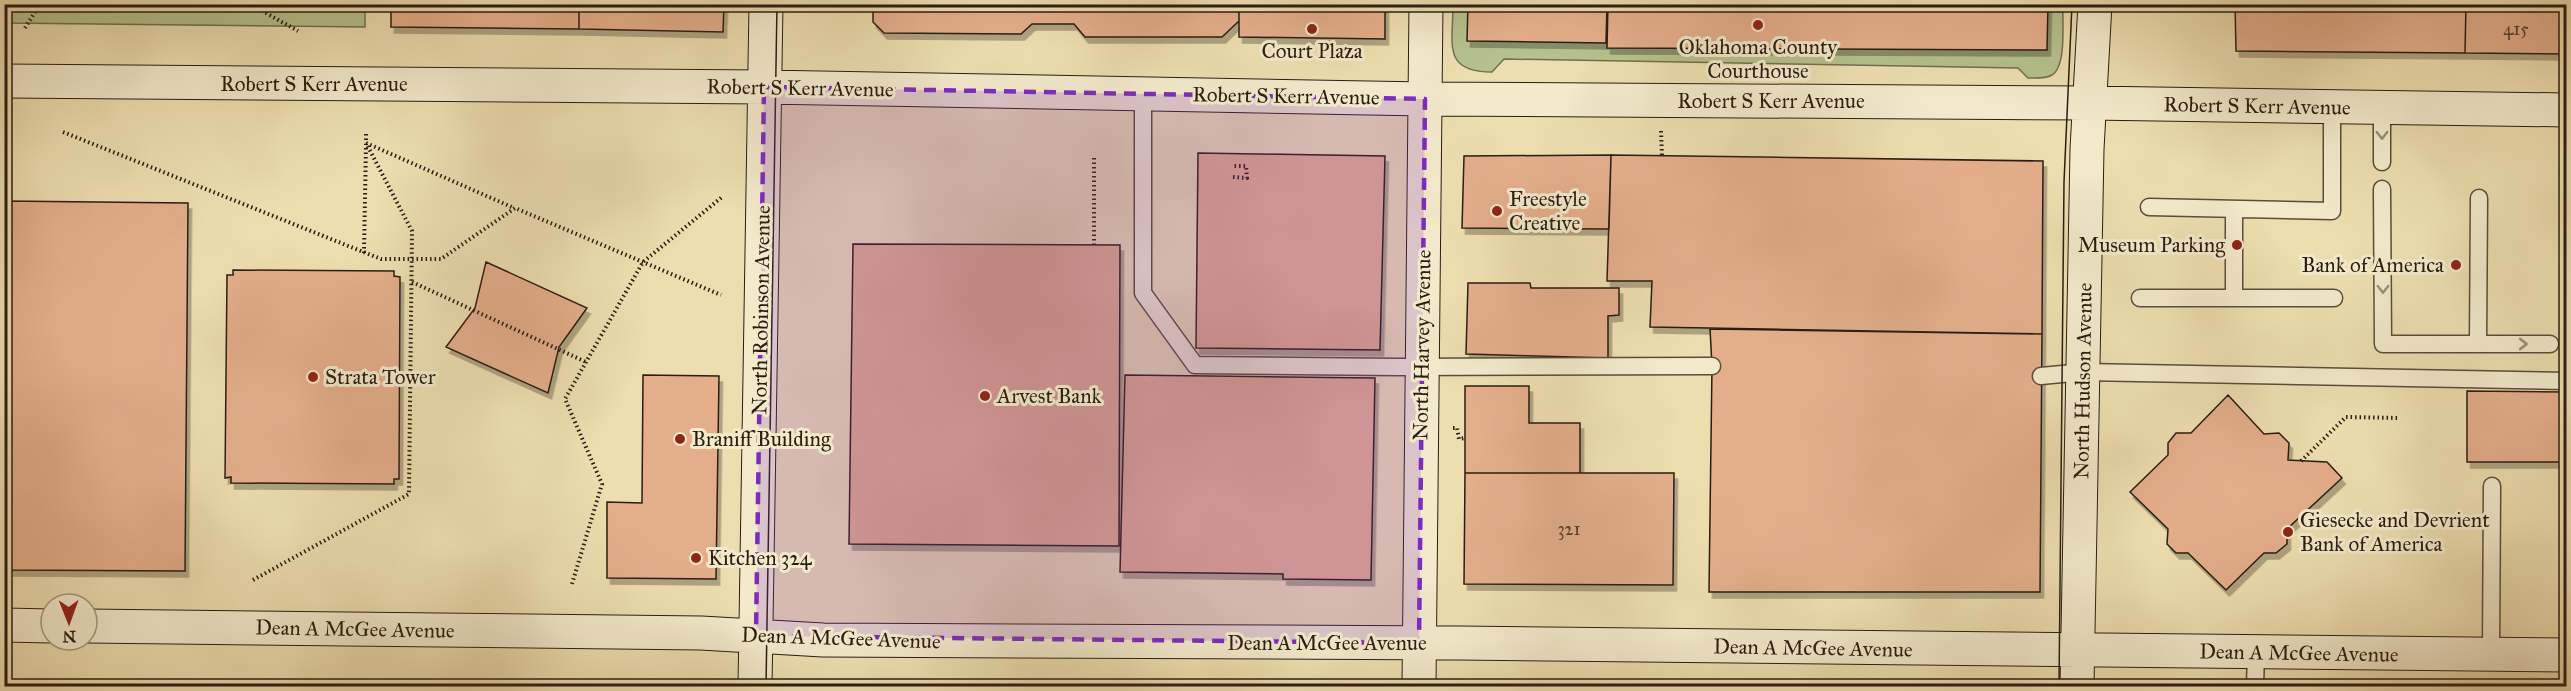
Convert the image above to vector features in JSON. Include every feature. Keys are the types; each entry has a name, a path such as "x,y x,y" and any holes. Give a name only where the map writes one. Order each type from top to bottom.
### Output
{"street":[{"name":"North Robinson Avenue","path":"755,687 765,4"},
{"name":"North Harvey Avenue","path":"1419,687 1426,4"},
{"name":"North Hudson Avenue","path":"2077,687 2090,103 2095,4"},
{"name":"Robert S Kerr Avenue","path":"4,81 764,87 1425,99 2090,103 2566,110"},
{"path":"4,625 39,626"},
{"name":"Dean A McGee Avenue","path":"99,626 700,633 823,640 1419,643 2566,655"}],"lane":[{"path":"1143,94 1143,293 1195,365 1712,366"},
{"path":"2149,207 2332,212 2332,107"},
{"path":"2382,108 2382,162"},
{"path":"2382,189 2383,344 2550,344"},
{"path":"2478,344 2479,198"},
{"path":"2234,209 2234,298"},
{"path":"2140,298 2334,298"},
{"path":"2041,376 2083,372 2566,381"},
{"path":"2491,655 2492,486"},
{"path":"2255,687 2256,653"}],"path":[{"path":"25,28 40,4"},
{"path":"250,4 298,31"},
{"path":"63,132 381,259 441,259 515,208"},
{"path":"364,253 366,134"},
{"path":"366,143 721,295"},
{"path":"252,580 410,494 412,231 366,143"},
{"path":"1094,154 1094,245"},
{"path":"1233,177 1247,177 1246,166 1234,166"},
{"path":"572,584 602,484 565,399 643,262 722,197"},
{"path":"412,282 586,362"},
{"path":"2301,461 2346,417 2399,418"},
{"path":"1457,428 1460,439 1465,438"}],"highlighted area":[{"path":"764,87 1425,99 1419,643 756,636"}],"green space":[{"path":"5,4 365,5 365,27 5,23"},
{"name":"Oklahoma County Courthouse","path":"1453,5 2063,5 2063,43 2057,70 2052,75 2040,78 2028,78 2018,68 1504,59 1492,72 1476,71 1465,67 1458,61 1452,43"}],"building":[{"path":"391,4 579,4 579,29 391,27"},
{"path":"579,4 724,4 723,32 579,29"},
{"path":"873,4 1239,4 1239,21 1222,37 1085,37 1074,24 1032,24 1021,34 884,33 873,22"},
{"name":"Court Plaza","path":"1239,4 1385,4 1385,39 1239,37"},
{"path":"1468,4 1607,4 1606,43 1467,41"},
{"path":"1608,4 2048,4 2047,50 1607,48"},
{"path":"2235,4 2466,4 2465,53 2236,51"},
{"path":"2466,4 2566,4 2566,54 2465,53"},
{"path":"1198,153 1385,156 1380,350 1196,348"},
{"path":"1611,155 2043,161 2042,334 1650,327 1652,281 1607,281"},
{"path":"1611,155 1609,229 1462,228 1464,156"},
{"path":"4,201 188,203 185,571 4,570"},
{"name":"Arvest Bank","path":"853,244 1120,245 1119,546 849,544"},
{"path":"486,262 587,308 559,347 548,393 446,347 475,308"},
{"name":"Strata Tower","path":"233,270 394,271 394,276 400,277 399,479 394,479 394,484 231,483 231,477 225,478 227,275 233,275"},
{"path":"1468,283 1530,283 1531,288 1619,288 1619,315 1608,316 1608,358 1466,354"},
{"path":"1710,329 2042,334 2040,592 1709,592 1712,366"},
{"name":"Braniff Building","path":"643,375 719,376 716,579 607,578 607,502 642,503"},
{"path":"1125,375 1375,378 1371,580 1283,579 1283,574 1120,572"},
{"path":"1465,386 1529,386 1529,423 1580,423 1580,473 1465,473"},
{"path":"2467,391 2566,392 2566,462 2467,462"},
{"path":"2228,395 2264,434 2279,433 2289,443 2288,460 2327,462 2342,478 2287,529 2287,544 2276,553 2264,553 2226,590 2188,553 2176,553 2167,544 2168,529 2130,492 2168,455 2168,443 2176,433 2191,433"},
{"path":"1465,473 1674,473 1673,585 1464,584"},
{"path":"4,683 175,686 4,686"}],"tram line":[{"path":"766,686 777,4"},
{"path":"2059,686 2064,182 2072,4"}],"place":[{"name":"Oklahoma County Courthouse","path":"1758,25"},
{"name":"Court Plaza","path":"1312,29"},
{"name":"Freestyle Creative","path":"1497,211"},
{"name":"Museum Parking","path":"2237,245"},
{"name":"Bank of America","path":"2456,265"},
{"name":"Strata Tower","path":"313,377"},
{"name":"Arvest Bank","path":"985,396"},
{"name":"Braniff Building","path":"680,439"},
{"name":"Giesecke and Devrient Bank of America","path":"2288,532"},
{"name":"Kitchen 324","path":"696,558"}]}
